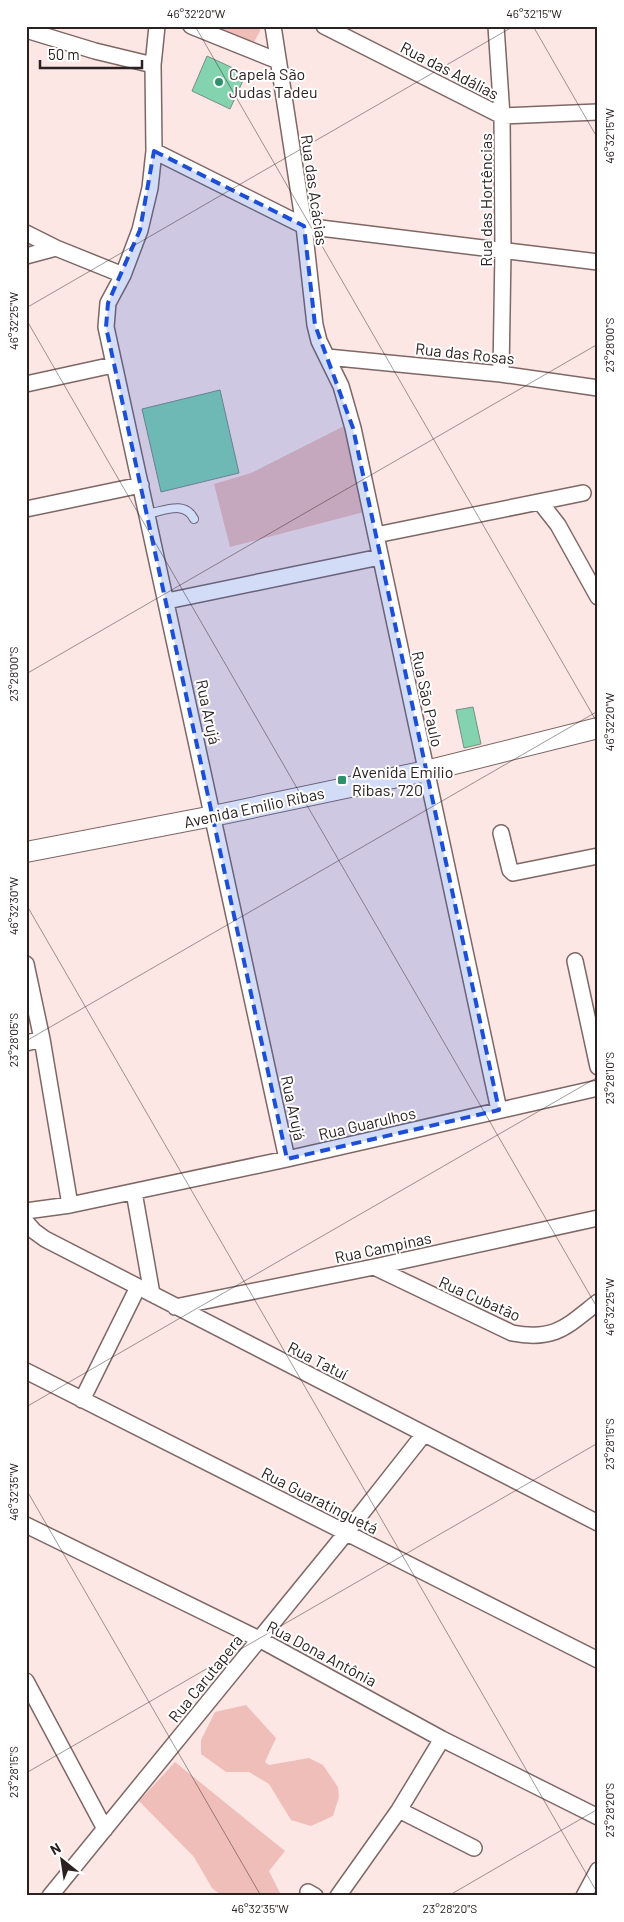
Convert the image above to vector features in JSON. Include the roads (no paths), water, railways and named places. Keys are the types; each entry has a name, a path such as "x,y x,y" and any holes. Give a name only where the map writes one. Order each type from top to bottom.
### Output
{"main road":[{"name":"Avenida Emilio Ribas","path":"26,852 213,816 426,771 598,728"}],"street":[{"name":"Rua Arujá","path":"157,26 153,64 154,152 150,188 142,222 122,275 108,303 106,326 113,366 167,601 287,1159"},
{"path":"191,26 278,61"},
{"name":"Rua das Acácias","path":"272,26 304,226 315,325 327,357"},
{"name":"Rua das Adálias","path":"324,26 502,116 598,112"},
{"name":"Rua das Hortências","path":"496,26 502,116 503,250 501,374"},
{"path":"26,30 95,51 153,64"},
{"path":"154,152 304,226 598,262"},
{"path":"26,233 56,248 122,275"},
{"path":"26,256 56,248"},
{"name":"Rua das Rosas","path":"327,357 501,374 598,388"},
{"name":"Rua São Paulo","path":"327,357 340,386 353,428 500,1110"},
{"path":"26,384 113,366"},
{"path":"26,510 141,485"},
{"path":"376,535 583,493"},
{"path":"540,502 561,530 598,597"},
{"path":"167,601 380,557"},
{"path":"501,833 510,870 513,873 598,856"},
{"path":"575,961 598,1066"},
{"path":"26,964 42,1039 70,1205"},
{"path":"26,1043 42,1039"},
{"name":"Rua Guarulhos","path":"26,1211 70,1205 134,1192 598,1088"},
{"path":"134,1192 152,1294"},
{"name":"Rua Campinas","path":"175,1307 374,1267 598,1218"},
{"name":"Rua Tatuí","path":"26,1222 44,1240 598,1523"},
{"name":"Rua Cubatão","path":"374,1267 512,1333 531,1337 554,1333 567,1326 598,1302"},
{"path":"82,1400 138,1287"},
{"name":"Rua Guaratinguetá","path":"26,1371 598,1660"},
{"name":"Rua Carutapera","path":"50,1896 346,1533 424,1434"},
{"name":"Rua Dona Antônia","path":"26,1525 259,1639 442,1739 598,1817"},
{"path":"26,1681 105,1829"},
{"path":"338,1896 399,1810 442,1739"},
{"path":"399,1810 474,1848"},
{"path":"584,1896 598,1870"}],"lane":[{"path":"147,514 179,508 191,512 194,519"}],"place":[{"name":"Capela São Judas Tadeu","path":"219,82"},
{"name":"Avenida Emilio Ribas, 720","path":"342,780"}]}
